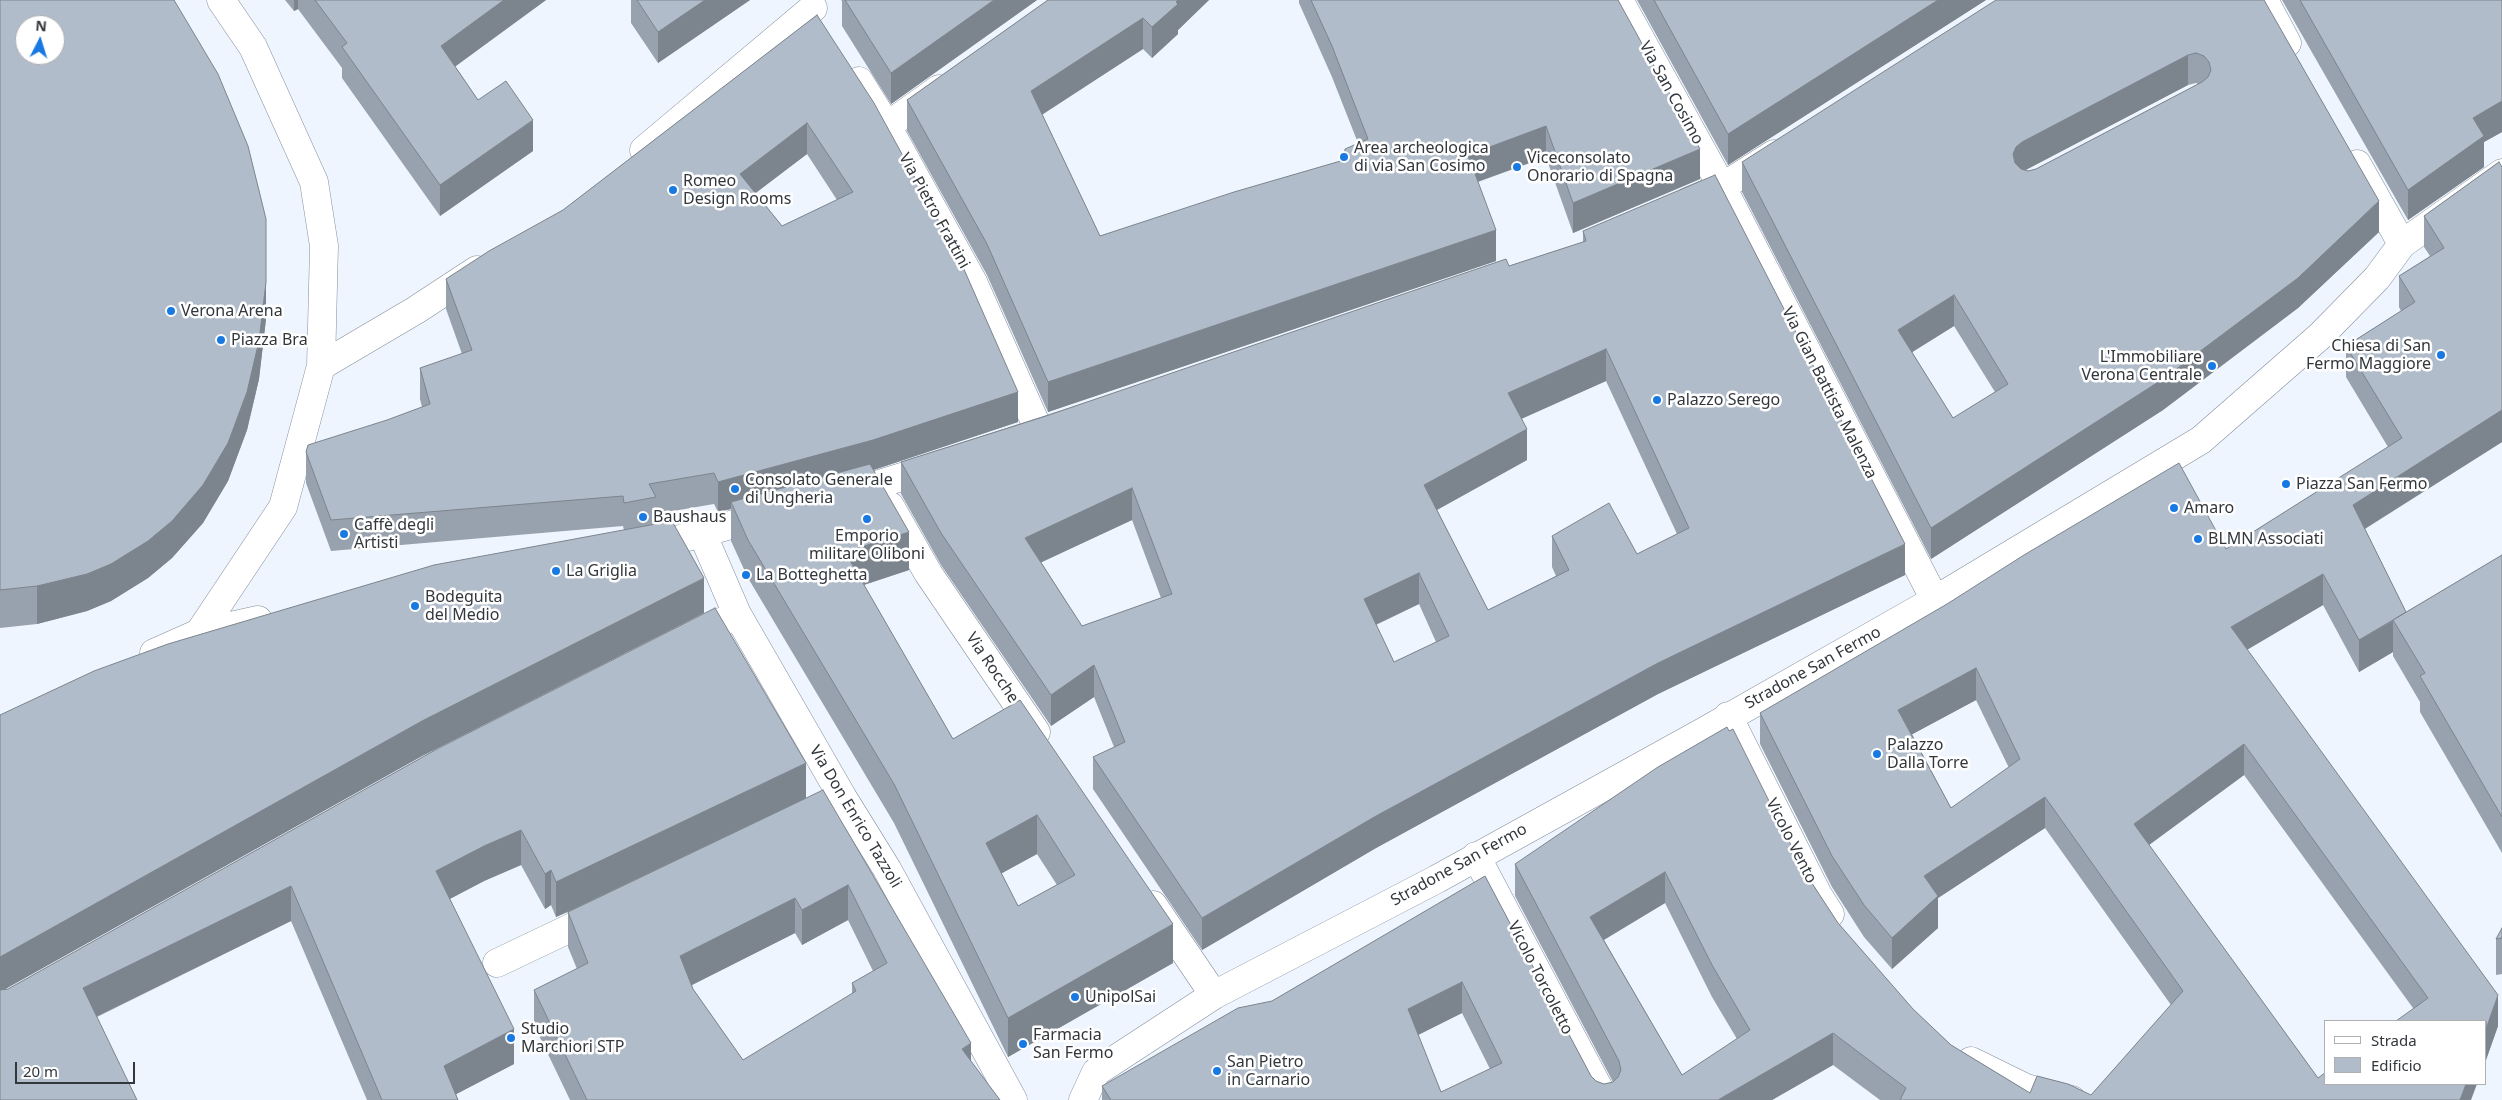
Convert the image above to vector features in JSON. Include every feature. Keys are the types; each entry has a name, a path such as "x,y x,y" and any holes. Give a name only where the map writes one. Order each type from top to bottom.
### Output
{"street":[{"path":"199,633 283,507 322,366 324,246 314,182 253,47 221,0"},
{"name":"Via San Cosimo","path":"1620,0 1722,187"},
{"path":"2264,0 2288,56"},
{"path":"622,168 810,4 829,34"},
{"name":"Via Pietro Frattini","path":"845,59 887,126 973,282 1040,433"},
{"path":"887,126 959,74"},
{"path":"1661,213 1722,187 1798,139"},
{"path":"2345,142 2402,244"},
{"name":"Stradone San Fermo","path":"1083,1100 1096,1072 1214,995 1437,879 1703,732 1728,716 1935,600 2201,440 2320,336 2378,278 2402,244 2502,173"},
{"name":"Via Gian Battista Malenza","path":"1722,187 1935,600"},
{"path":"322,366 416,310 496,258"},
{"path":"1013,442 1068,424"},
{"path":"822,500 878,485 959,459"},
{"name":"Via Rocche","path":"878,485 928,573 1051,754"},
{"path":"622,549 702,533 795,508"},
{"name":"Via Don Enrico Tazzoli","path":"702,533 737,614 843,798 887,869 1013,1100"},
{"path":"136,662 199,633 286,614"},
{"path":"667,650 737,614"},
{"name":"Vicolo Vento","path":"1728,716 1818,895 1842,932"},
{"path":"816,811 843,798"},
{"name":"Vicolo Torcoletto","path":"1476,856 1605,1100"},
{"path":"1140,886 1214,995"},
{"path":"497,963 621,904"},
{"path":"1947,1045 1954,1052 2023,1094 2072,1100"}],"building":[{"name":"Verona Arena","path":"0,0 174,0 218,74 248,146 266,219 266,282 259,341 247,392 228,443 203,485 172,521 148,541 111,564 87,574 37,586 0,590"},
{"path":"315,0 504,0 441,46 478,100 506,81 533,120 440,185 342,47 347,43"},
{"path":"637,0 705,0 658,32"},
{"path":"845,0 994,0 891,73"},
{"path":"1048,0 1178,0 1176,2 1178,4 1152,27 1143,18 1031,91 1100,236 1234,192 1344,160 1345,149 1368,139 1332,46 1311,0 1618,0 1700,149 1573,203 1546,126 1468,155 1496,230 1048,382 987,244 907,100"},
{"path":"1654,0 1938,0 1728,134"},
{"path":"1996,0 2264,0 2379,201 2298,278 2163,379 1931,528 1742,162","holes":["2196,53 2204,56 2209,62 2211,70 2208,77 2202,82 2036,169 2028,171 2021,169 2015,163 2013,154 2016,147 2022,142 2188,55","1954,295 2008,384 1953,418 1898,330"]},
{"path":"2300,0 2502,0 2502,101 2473,118 2484,136 2408,190"},
{"path":"817,15 874,103 959,258 1018,392 873,440 718,482 714,473 649,484 656,497 624,503 623,496 331,520 306,452 308,445 430,404 420,368 472,350 446,279 489,251 563,210","holes":["807,123 853,192 782,226 740,174"]},
{"path":"2499,162 2502,167 2502,410 2353,505 2406,612 2359,640 2323,574 2231,627 2498,995 2487,1026 2487,1020 2397,1020 2428,998 2244,744 2134,824 2318,1078 2324,1074 2324,1085 2466,1085 2460,1100 1900,1100 1906,1088 1833,1033 1718,1100 1111,1100 1102,1086 1238,1008 1272,1001 1485,876 1591,1076 1596,1081 1604,1084 1613,1082 1621,1070 1619,1061 1515,864 1658,767 1727,727 1729,731 1733,729 1804,871 1838,923 1913,1009 1951,1045 2030,1093 2037,1076 2068,1084 2091,1095 2183,991 2045,797 1924,876 1938,896 1892,938 1864,905 1832,856 1760,713 1947,604 2024,555 2179,463 2226,549 2402,438 2346,346 2415,302 2399,276 2444,248 2424,216","holes":["1976,668 2020,759 1951,808 1898,710","1665,872 1712,965 1750,1030 1682,1075 1590,917","1462,982 1502,1063 1441,1092 1408,1009"]},
{"path":"1715,175 1905,544 1658,663 1376,816 1202,918 1093,757 1125,742 1094,665 1051,695 941,533 901,462 1046,416 1506,259 1509,266 1586,241 1583,231","holes":["1606,349 1689,528 1637,554 1609,503 1552,536 1569,570 1488,610 1424,485 1527,429 1508,393","1132,488 1172,594 1082,626 1025,538","1419,573 1449,636 1394,662 1364,599"]},
{"path":"870,464 909,532 845,552 953,739 1020,700 1173,924 1008,1018 894,784 748,540 731,502","holes":["1037,815 1075,875 1018,906 986,843"]},
{"path":"672,521 704,578 422,721 0,957 0,715 94,671 168,644 434,565"},
{"path":"2502,555 2502,817 2420,676 2425,673 2393,620"},
{"path":"715,608 806,763 556,882 551,870 545,874 521,830 484,846 436,871 514,1029 444,1066 458,1100 382,1100 291,886 83,988 137,1100 0,1100 0,990 8,989 437,749"},
{"path":"823,790 971,1043 962,1049 1000,1100 587,1100 534,990 588,963 568,912","holes":["848,885 887,963 852,983 856,991 743,1060 693,989 680,956 795,898 802,910"]},
{"path":"2502,928 2502,938 2496,939"}],"place":[{"name":"Area archeologica di via San Cosimo","path":"1344,157"},
{"name":"Viceconsolato Onorario di Spagna","path":"1517,167"},
{"name":"Romeo Design Rooms","path":"673,190"},
{"name":"Verona Arena","path":"171,311"},
{"name":"Piazza Bra","path":"221,340"},
{"name":"Chiesa di San Fermo Maggiore","path":"2441,355"},
{"name":"L'Immobiliare Verona Centrale","path":"2212,366"},
{"name":"Palazzo Serego","path":"1657,400"},
{"name":"Piazza San Fermo","path":"2286,484"},
{"name":"Consolato Generale di Ungheria","path":"735,489"},
{"name":"Amaro","path":"2174,508"},
{"name":"Baushaus","path":"643,517"},
{"name":"Emporio militare Oliboni","path":"867,519"},
{"name":"Caffè degli Artisti","path":"344,534"},
{"name":"BLMN Associati","path":"2198,539"},
{"name":"La Griglia","path":"556,571"},
{"name":"La Botteghetta","path":"746,575"},
{"name":"Bodeguita del Medio","path":"415,606"},
{"name":"Palazzo Dalla Torre","path":"1877,754"},
{"name":"UnipolSai","path":"1075,997"},
{"name":"Studio Marchiori STP","path":"511,1038"},
{"name":"Farmacia San Fermo","path":"1023,1044"},
{"name":"San Pietro in Carnario","path":"1217,1071"}]}
